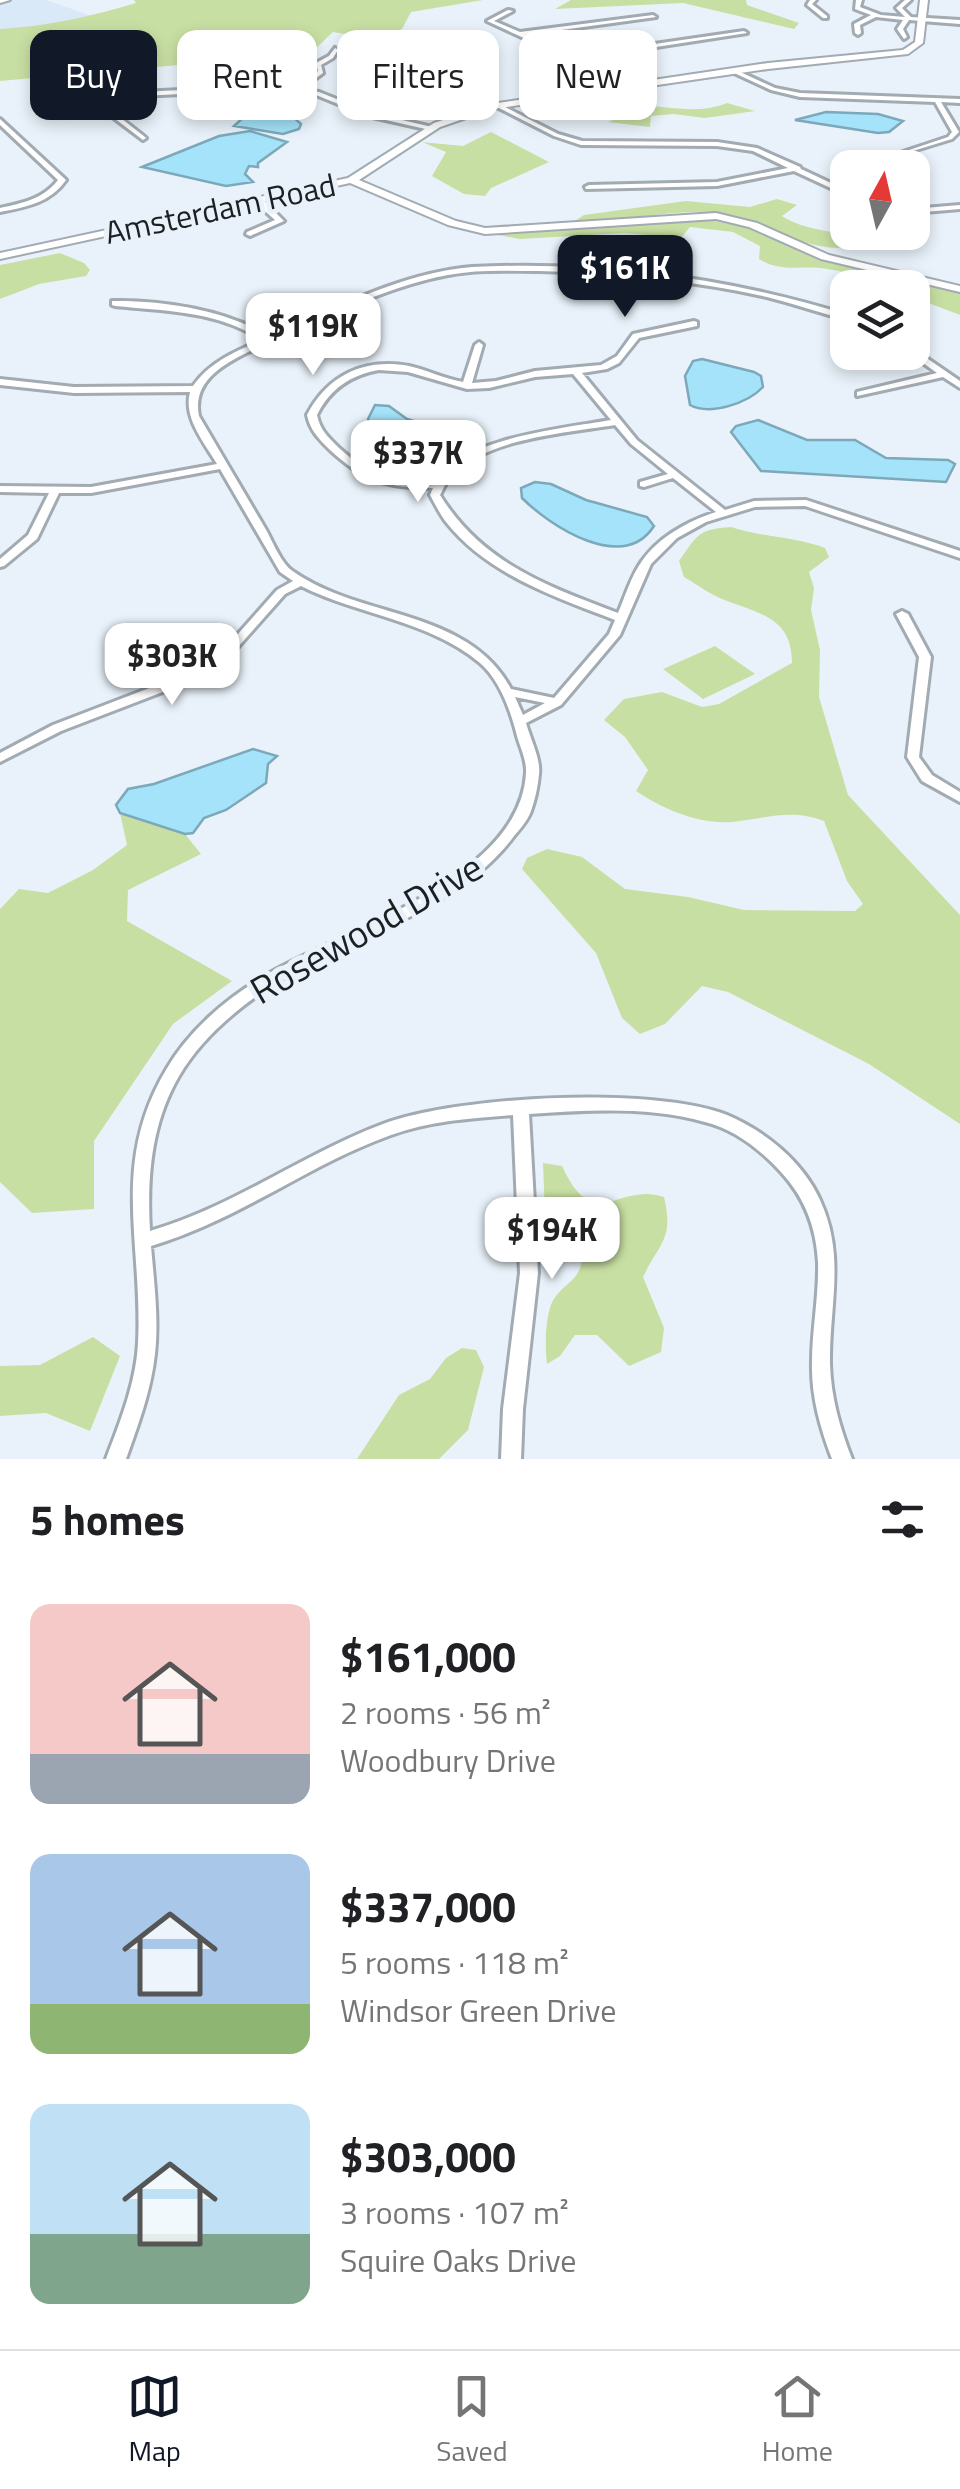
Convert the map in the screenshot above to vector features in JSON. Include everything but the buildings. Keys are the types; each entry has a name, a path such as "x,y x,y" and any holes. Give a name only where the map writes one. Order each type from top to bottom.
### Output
{"street":[{"path":"814,0 809,4 825,17"},
{"path":"859,0 857,8 874,16 960,22"},
{"path":"908,0 899,8 908,19"},
{"path":"657,81 905,52 918,43 924,0"},
{"path":"510,12 490,21 518,34 580,23 652,17"},
{"path":"858,33 857,24 874,16"},
{"path":"904,37 900,29 908,19"},
{"path":"657,46 744,33"},
{"path":"317,76 318,64 335,50"},
{"path":"734,70 789,93 938,103 960,101"},
{"path":"143,138 105,109 106,102 177,91"},
{"path":"914,150 954,136 955,128 938,103"},
{"path":"499,106 580,143 736,146 766,152 830,185"},
{"path":"393,120 430,128"},
{"path":"351,180 430,128 455,120"},
{"path":"0,121 62,180 57,189 43,198 0,210"},
{"path":"0,138 15,135"},
{"path":"589,187 717,184 798,168"},
{"name":"Amsterdam Road","path":"0,256 351,180 452,223 485,232 716,216 752,226 825,257 960,289"},
{"path":"250,234 280,221 258,200"},
{"path":"930,210 960,208"},
{"path":"0,382 74,390 194,389 225,360 269,340 426,278 468,269 602,269 662,274 830,314"},
{"path":"115,303 222,317 269,340"},
{"path":"437,485 391,484 366,477 316,430 312,415 340,378 371,369 404,368 467,386 574,370 613,364 622,357 628,341 641,334 694,324"},
{"path":"467,386 479,345"},
{"path":"930,364 960,385"},
{"path":"574,370 616,422 723,513"},
{"path":"860,394 944,374"},
{"name":"Rosewood Drive","path":"116,1459 144,1366 146,1295 139,1161 159,1100 187,1052 209,1026 269,981 439,893 492,856 513,834 533,788 532,751 494,671 470,650 299,582 280,566 192,410 194,389"},
{"path":"616,422 484,450 452,466 437,485 435,495 440,506 487,554 622,619"},
{"path":"0,489 54,492 101,488 222,466"},
{"path":"644,484 674,475"},
{"path":"0,564 33,538 54,492"},
{"path":"520,721 558,702 614,635 646,563 658,549 686,528 723,513 768,502 806,502 960,554"},
{"path":"0,758 57,728 195,675 226,654 280,592 299,582"},
{"path":"902,614 925,658 913,756 928,778 960,798"},
{"path":"506,692 558,702"},
{"path":"142,1241 187,1228 342,1147 399,1125 470,1112 682,1108 735,1127 780,1160 812,1200 822,1226 827,1259 822,1386 830,1428 842,1459"},
{"path":"511,1459 529,1266 521,1110"}],"shaded area":[{"path":"0,0 46,0 92,16 47,26 0,29"}],"green space":[{"path":"134,0 483,0 411,12 399,30 337,30 317,47 317,30 177,30 177,65 157,67 157,30 30,30 30,78 0,81 0,29 85,17 136,3"},
{"path":"571,0 746,0 747,5 799,23 794,29 683,3 555,9"},
{"path":"727,103 755,111 705,118 657,115 657,107 713,107"},
{"path":"613,120 651,120 650,127 608,122"},
{"path":"491,132 549,162 491,188 485,196 464,194 432,176 446,152 422,142 463,146"},
{"path":"777,199 797,205 782,216 830,232 830,247 713,213 575,221 584,215 686,201 750,207"},
{"path":"692,217 751,228 810,256 868,270 782,267 759,259 760,246 733,232 690,227 681,238 624,233 520,239 498,235"},
{"path":"60,253 84,263 90,270 86,276 39,284 0,299 0,265"},
{"path":"930,285 960,293 960,315 930,304"},
{"path":"731,527 814,544 825,548 829,557 809,572 814,588 811,610 820,650 819,697 848,795 960,915 960,1124 869,1064 728,992 702,986 665,1024 640,1034 622,1018 596,953 522,869 527,858 547,849 582,857 625,889 688,897 744,910 855,911 863,904 847,881 824,821 792,815 713,822 659,805 636,791 648,770 625,737 604,720 624,699 662,692 702,707 719,704 792,663 787,637 773,620 716,596 684,577 679,561 694,540 704,532"},
{"path":"715,646 755,674 703,699 663,669"},
{"path":"120,813 185,834 201,854 128,890 127,921 232,981 173,1024 94,1141 94,1209 32,1213 0,1182 0,909 19,889 48,893 93,870 127,845"},
{"path":"543,1163 562,1166 585,1199 596,1203 633,1195 664,1197 666,1232 643,1277 664,1328 661,1352 629,1366 597,1335 575,1335 560,1356 547,1364 550,1308 578,1272 581,1253 577,1239 550,1228 545,1214"},
{"path":"93,1337 120,1356 90,1431 46,1413 0,1416 0,1366 40,1365"},
{"path":"462,1348 476,1350 484,1367 468,1430 439,1459 357,1459 399,1395 430,1379 446,1358"}],"water":[{"path":"826,112 878,114 903,121 889,132 878,133 795,120"},
{"path":"241,120 297,120 301,124 299,129 283,134 234,126"},
{"path":"250,131 287,142 258,163 258,167 249,166 245,174 253,182 226,186 142,167 219,136"},
{"path":"702,359 754,372 761,376 763,387 728,406 708,409 690,405 685,376 693,361"},
{"path":"375,405 389,406 407,419 465,437 468,445 425,468 392,449 373,428 368,419"},
{"path":"758,420 807,440 855,440 886,458 948,460 955,464 946,482 761,471 731,432 736,426"},
{"path":"535,482 647,517 654,526 641,540 624,546 587,540 550,521 522,498 521,488"},
{"path":"253,749 277,756 268,764 266,783 226,810 204,818 193,833 185,834 120,813 116,805 128,789 154,784"}]}
